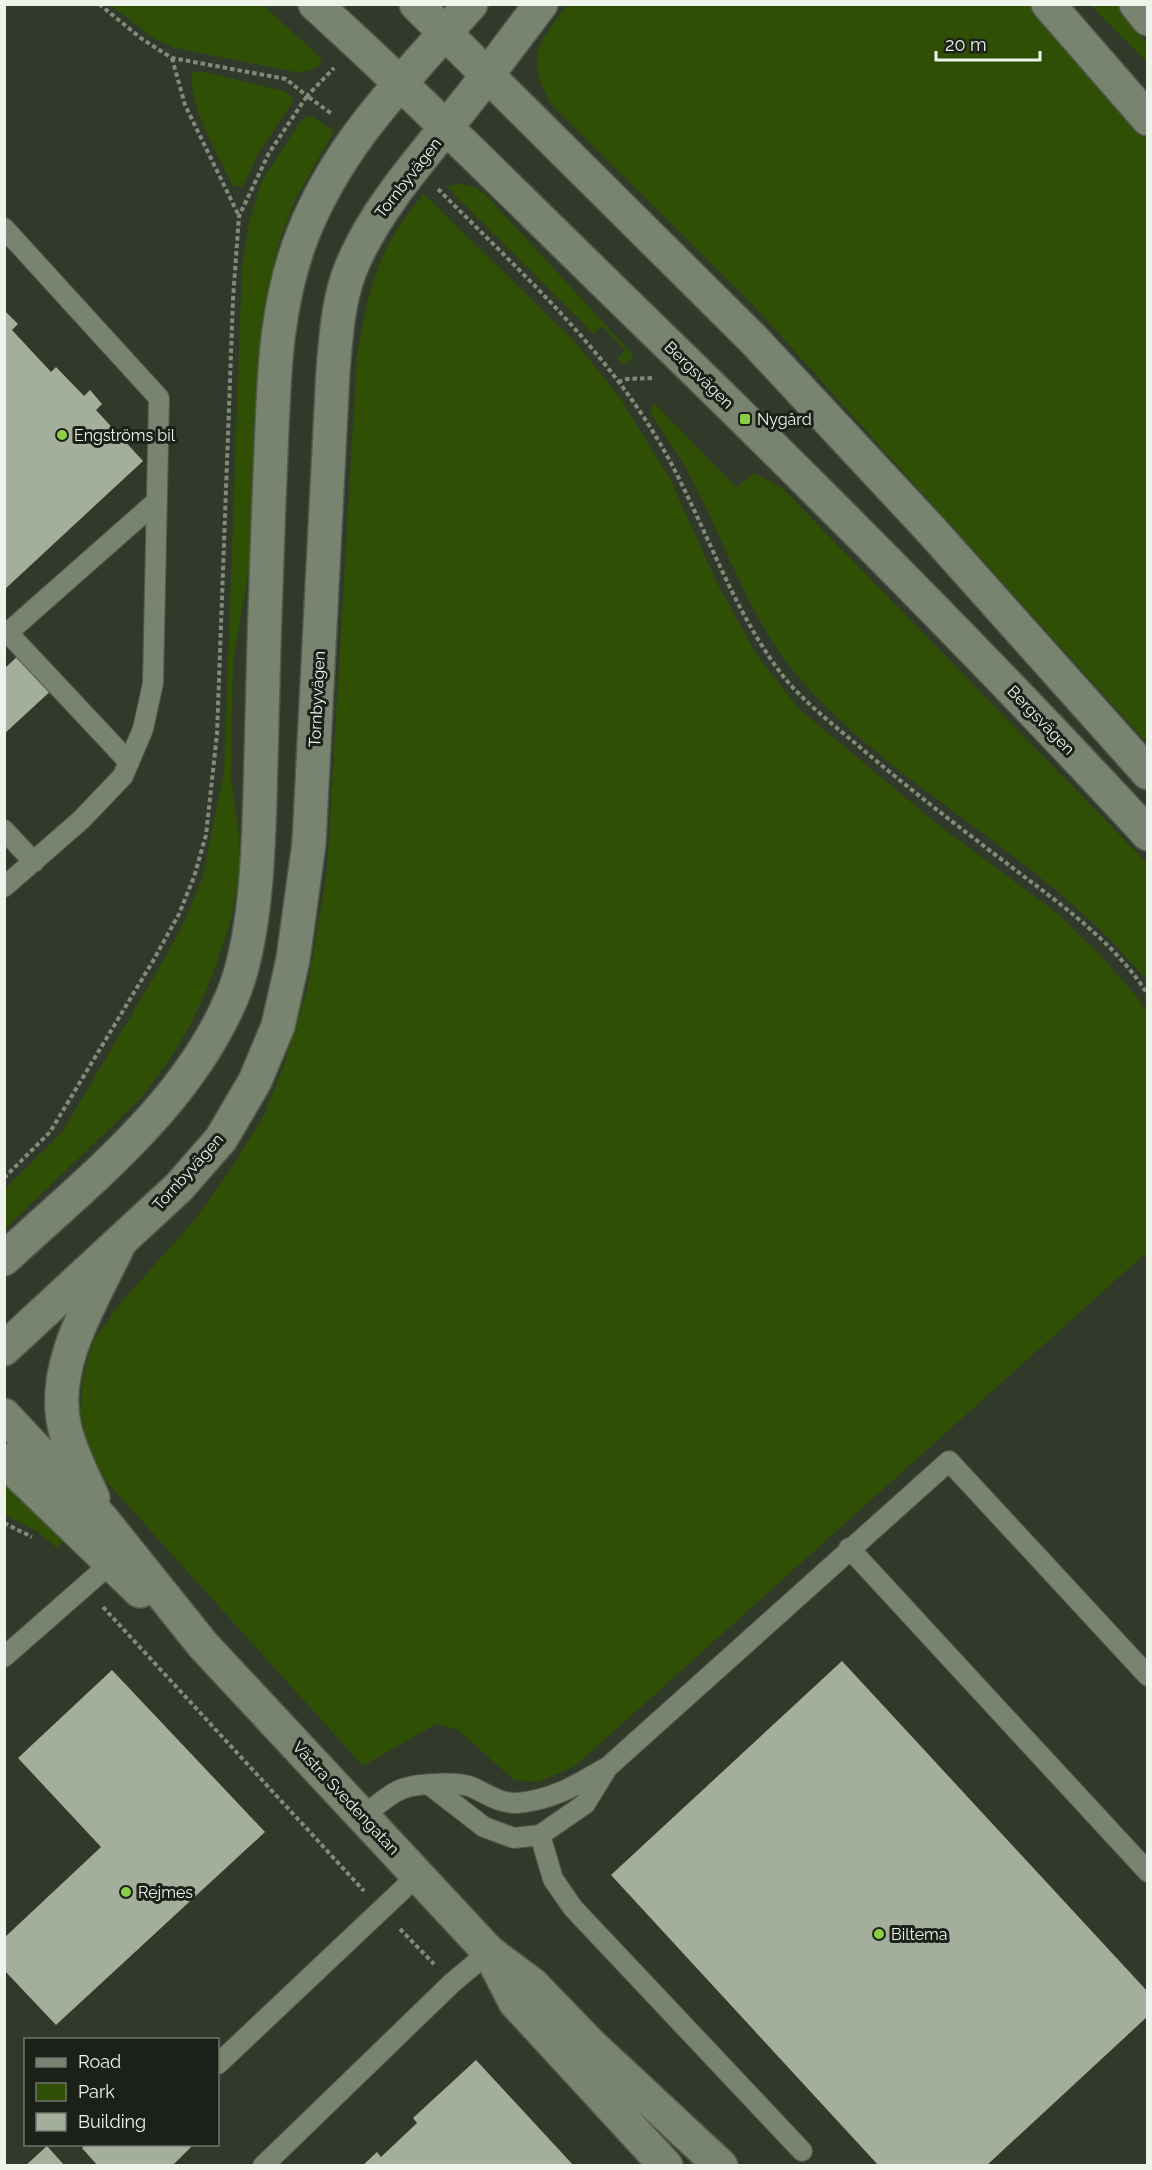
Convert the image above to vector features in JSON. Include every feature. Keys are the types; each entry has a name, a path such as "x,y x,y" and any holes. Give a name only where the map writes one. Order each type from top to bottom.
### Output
{"main road":[{"name":"Bergsvägen","path":"315,4 400,83 770,444 1087,768 1148,834"},
{"path":"416,4 489,74 754,340 931,530 1148,773"},
{"path":"4,1258 139,1135 177,1090 211,1040 234,994 248,934 258,841 278,326 303,233 326,185 360,130 471,4"},
{"name":"Tornbyvägen","path":"4,1349 179,1187 221,1139 255,1081 278,1026 293,959 309,843 333,371 338,315 350,269 373,222 447,129 541,4"},
{"path":"1048,4 1148,119"},
{"path":"1136,4 1148,19"},
{"path":"102,1519 65,1428 63,1372 72,1345 120,1242"},
{"name":"Västra Svedengatan","path":"4,1415 102,1519 118,1556"},
{"name":"Västra Svedengatan","path":"4,1460 118,1556 364,1815 417,1876 489,1952 533,1985 590,2044 722,2166"},
{"name":"Västra Svedengatan","path":"489,1952 515,2001 666,2166"}],"lane":[{"path":"4,228 159,398 153,683 143,729 123,776 116,784 81,820 4,887"},
{"path":"129,762 6,635 157,501"},
{"path":"4,830 34,862"},
{"path":"364,1815 399,1789 415,1785 431,1786 452,1783 472,1787 488,1797 513,1803 547,1799 609,1766 849,1548 949,1461 1148,1676"},
{"path":"849,1548 1148,1872"},
{"path":"4,1657 118,1556"},
{"path":"431,1786 484,1827 514,1838 540,1835 585,1804 609,1766"},
{"path":"540,1835 553,1879 573,1908 802,2151"},
{"path":"219,2063 417,1876"},
{"path":"263,2166 452,1983 489,1952"}],"path":[{"path":"99,4 142,39 172,58 286,79 327,112 360,130"},
{"path":"4,1178 50,1132 153,961 179,914 194,877 206,835 217,734 233,299 239,216 269,153 307,96 357,43"},
{"path":"172,58 185,105 239,216"},
{"path":"413,170 438,189 576,329 618,382 672,465 738,604 784,676 816,710 926,804 1063,905 1119,958 1148,995"},
{"path":"618,382 638,378 655,379"},
{"path":"4,1523 34,1538"},
{"path":"84,1586 452,1983"}],"green space":[{"path":"1028,4 1051,26 1147,141 1147,743 754,306 551,104 538,74 538,51 542,41 567,5"},
{"path":"110,5 263,5 322,59 318,67 300,73 175,48 155,39"},
{"path":"1090,5 1117,5 1147,43 1147,62"},
{"path":"193,72 204,72 284,91 292,97 292,103 259,152 243,186 235,187 231,183 204,127 193,95 191,82"},
{"path":"310,115 334,131 296,198 279,242 268,292 261,357 252,554 233,660 231,777 239,836 240,873 230,924 213,974 192,1022 170,1059 141,1098 5,1229 5,1189 62,1132 157,972 183,924 202,879 224,773 242,267 249,223 261,183 301,120"},
{"path":"462,184 477,188 489,198 633,355 629,363 620,363 617,359 625,351 602,326 594,334 446,186"},
{"path":"424,194 575,342 620,398 670,479 718,585 756,654 799,709 936,823 1058,914 1102,957 1137,997 1148,1015 1147,1252 575,1766 538,1782 514,1780 458,1730 436,1724 363,1766 104,1479 88,1447 80,1411 83,1375 94,1340 122,1301 193,1222 231,1169 264,1115 284,1065 307,989 327,871 357,356 377,269 395,232"},
{"path":"653,402 736,487 754,473 781,487 1147,863 1147,981 1110,939 1069,901 891,764 808,688 770,638 755,612 689,474 651,413"},
{"path":"4,1484 67,1537 57,1548 35,1530 5,1515"}],"building":[{"name":"Engströms bil","path":"4,310 18,324 12,330 51,372 56,367 84,396 90,390 102,404 96,410 143,461 4,590"},
{"path":"22,652 55,687 4,734 4,669"},
{"name":"Biltema","path":"842,1661 1148,1992 1148,2016 986,2166 879,2166 611,1875"},
{"name":"Rejmes","path":"112,1670 265,1832 56,2025 4,1970 4,1938 101,1847 18,1758"},
{"path":"476,2060 574,2166 362,2166 377,2152 381,2157 417,2123 413,2118"},
{"path":"47,2146 65,2166 25,2166"},
{"path":"84,2146 192,2146 172,2166 98,2166 82,2148"}],"place":[{"name":"Nygård","path":"745,419"},
{"name":"Engströms bil","path":"62,435"},
{"name":"Rejmes","path":"126,1892"},
{"name":"Biltema","path":"879,1934"}]}
